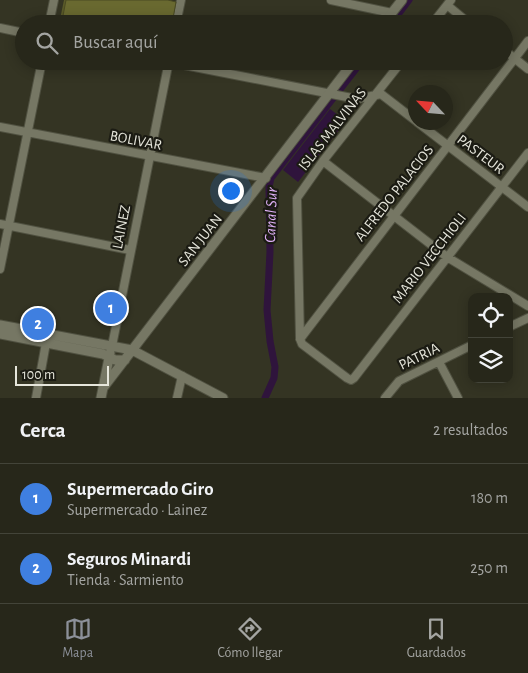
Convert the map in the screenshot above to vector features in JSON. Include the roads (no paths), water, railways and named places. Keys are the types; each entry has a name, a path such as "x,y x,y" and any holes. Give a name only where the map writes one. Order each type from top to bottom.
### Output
{"street":[{"path":"51,15 54,0"},
{"path":"178,15 181,0"},
{"path":"331,0 392,13 402,0"},
{"path":"439,15 449,3 461,15"},
{"path":"0,28 15,31"},
{"name":"ALFREDO PALACIOS","path":"513,61 528,41"},
{"path":"515,58 528,69"},
{"path":"0,269 4,225 40,70"},
{"name":"LAINEZ","path":"101,398 165,70"},
{"path":"207,70 355,99 361,103 363,111"},
{"name":"SAN JUAN","path":"103,388 266,178 347,70"},
{"name":"ISLAS MALVINAS","path":"300,339 297,198 323,161 395,70"},
{"name":"ALFREDO PALACIOS","path":"300,339 506,70"},
{"path":"355,99 377,94"},
{"name":"PASTEUR","path":"377,94 381,94 408,116"},
{"name":"BOLIVAR","path":"0,127 266,178"},
{"name":"PASTEUR","path":"427,130 528,207"},
{"name":"MARIO VECCHIOLI","path":"300,339 302,344 351,380 354,378 528,153"},
{"path":"323,161 447,257 528,306"},
{"path":"4,225 130,250"},
{"path":"513,325 528,318"},
{"path":"0,325 132,350 223,398"},
{"path":"0,334 103,354 119,361 125,360"},
{"path":"36,398 46,344"},
{"name":"PATRIA","path":"384,398 399,381 468,347"},
{"path":"439,362 458,398"},
{"path":"177,398 182,376"}],"waterway":[{"name":"Canal Sur","path":"398,15 409,0"},
{"name":"Canal Sur","path":"265,398 274,378 275,367 267,310 270,252 269,187 271,178 355,70"}],"place":[{"name":"Supermercado Giro","path":"111,308"},
{"name":"Seguros Minardi","path":"38,324"}]}
